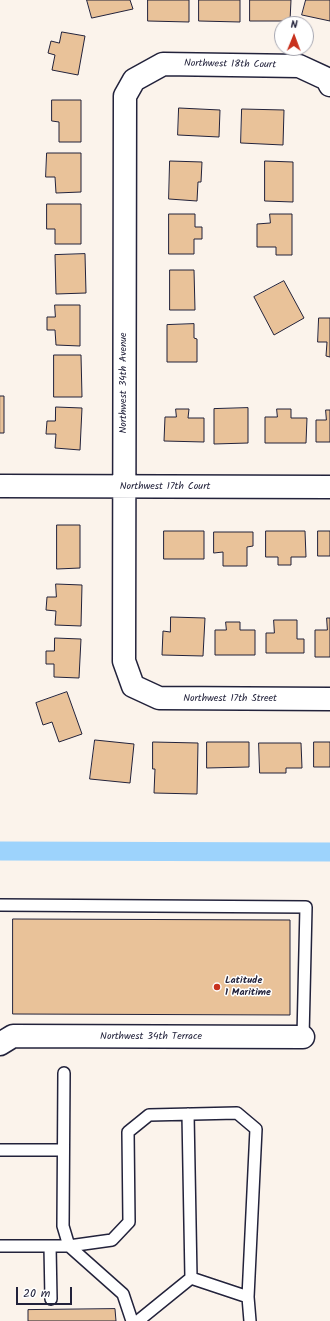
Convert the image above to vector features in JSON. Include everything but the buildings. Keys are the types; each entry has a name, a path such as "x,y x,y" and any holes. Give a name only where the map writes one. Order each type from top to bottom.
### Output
{"street":[{"name":"Northwest 18th Court","path":"134,80 163,64 299,66 328,82"},
{"name":"Northwest 34th Avenue","path":"133,686 124,661 124,486 125,96 134,80"},
{"name":"Northwest 17th Court","path":"0,486 330,487"},
{"name":"Northwest 17th Street","path":"133,686 159,698 330,699"},
{"name":"Northwest 34th Terrace","path":"0,1044 13,1036 303,1037"}],"lane":[{"path":"0,905 306,907 303,1037"},
{"path":"64,1073 63,1226 69,1246 123,1294 132,1321"},
{"path":"0,1246 69,1246 112,1240 129,1222 128,1132 149,1115 238,1113 256,1129 248,1297 250,1321"},
{"path":"188,1114 191,1278"},
{"path":"0,1150 63,1150"},
{"path":"50,1246 51,1299"},
{"path":"191,1278 248,1297"},
{"path":"138,1321 191,1278"}],"waterway":[{"path":"0,851 330,852"}],"place":[{"name":"Latitude 1 Maritime","path":"217,987"}]}
